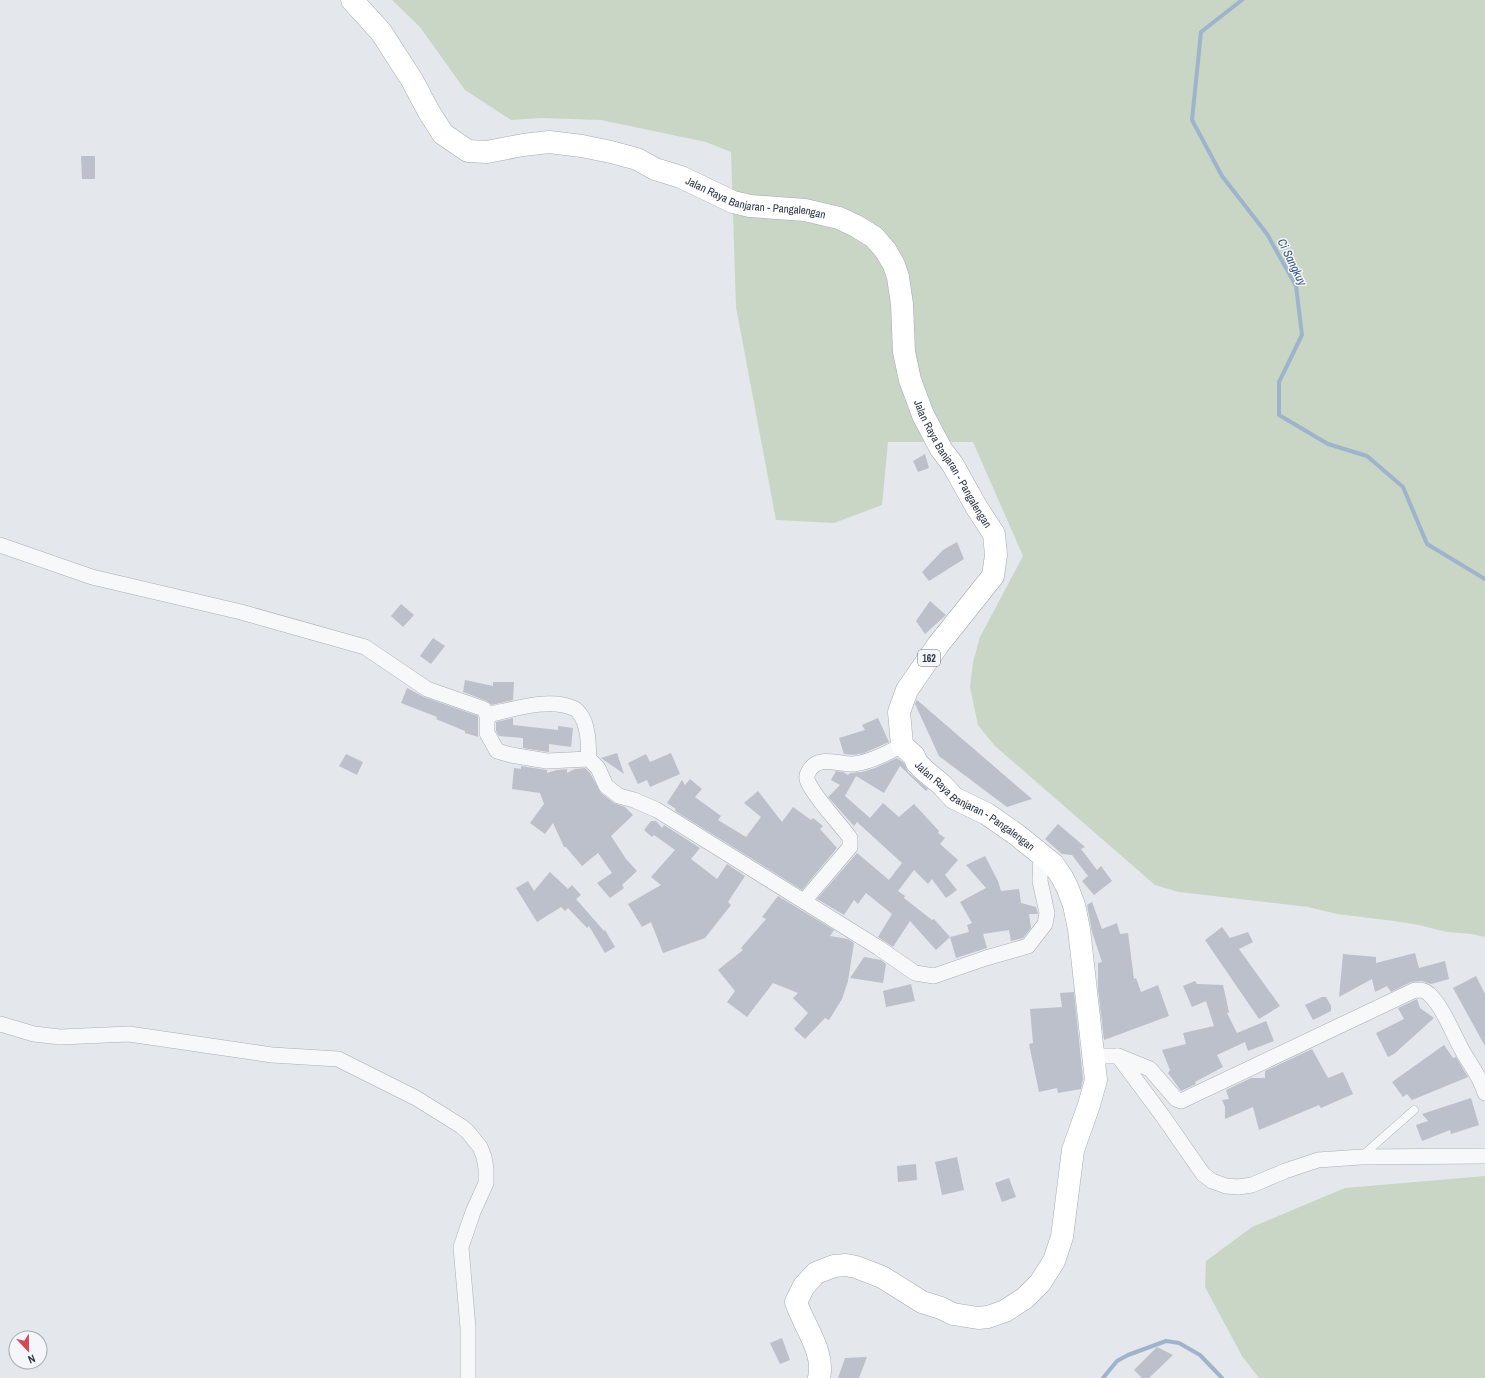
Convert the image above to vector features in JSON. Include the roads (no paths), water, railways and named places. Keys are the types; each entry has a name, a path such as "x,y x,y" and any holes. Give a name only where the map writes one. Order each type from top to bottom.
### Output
{"main road":[{"name":"Jalan Raya Banjaran - Pangalengan","path":"352,0 385,38 412,80 443,134 468,151 487,152 549,142 582,146 611,152 637,159 655,169 680,177 733,202 750,206 805,210 838,218 856,226 874,237 886,251 894,265 898,277 902,304 904,352 913,387 923,415 941,449 953,464 977,508 994,534 996,555 993,576 938,645 907,690 899,712 902,745 914,756 917,764 941,784 954,798 987,814 1041,853 1053,864 1062,877 1074,905 1079,929 1096,1080 1073,1150 1062,1237 1054,1261 1040,1283 1025,1298 1005,1311 988,1317 978,1318 952,1314 941,1308 922,1302 882,1277 856,1266 834,1266 816,1273 804,1286 796,1302 800,1315 820,1360 819,1378"}],"street":[{"path":"0,545 92,577 241,612 365,647 427,688 484,709 487,715 487,733 497,751 547,761 589,759"},
{"path":"487,715 533,705 557,704 574,708 581,717 586,728 589,759 598,768 606,786 619,796 634,800 657,810 879,948 915,974 934,976 986,958 1021,949 1032,943 1045,924 1047,913 1042,898 1040,881 1041,853"},
{"path":"804,901 850,848 850,838 834,819 808,782 807,774 812,765 829,761 854,764 884,755 902,745"},
{"path":"1093,1056 1118,1056 1150,1069 1176,1099 1181,1101 1415,990 1424,990 1436,1002 1462,1051 1481,1080 1485,1091"},
{"path":"0,1024 34,1034 60,1037 130,1034 272,1055 338,1059 416,1098 461,1126 480,1147 484,1157 486,1169 486,1183 472,1212 461,1246 468,1328 468,1378"},
{"path":"1118,1056 1162,1114 1196,1166 1212,1181 1226,1186 1238,1187 1252,1185 1285,1171 1318,1160 1361,1157 1485,1156"}],"lane":[{"path":"1361,1157 1414,1110"}],"waterway":[{"name":"Ci Sangkuy","path":"1242,0 1201,32 1192,120 1222,176 1267,234 1296,286 1302,335 1279,382 1279,415 1328,444 1367,456 1403,487 1427,544 1485,579"},
{"path":"1103,1378 1117,1361 1128,1355 1166,1341 1179,1343 1200,1355 1222,1378"}]}
